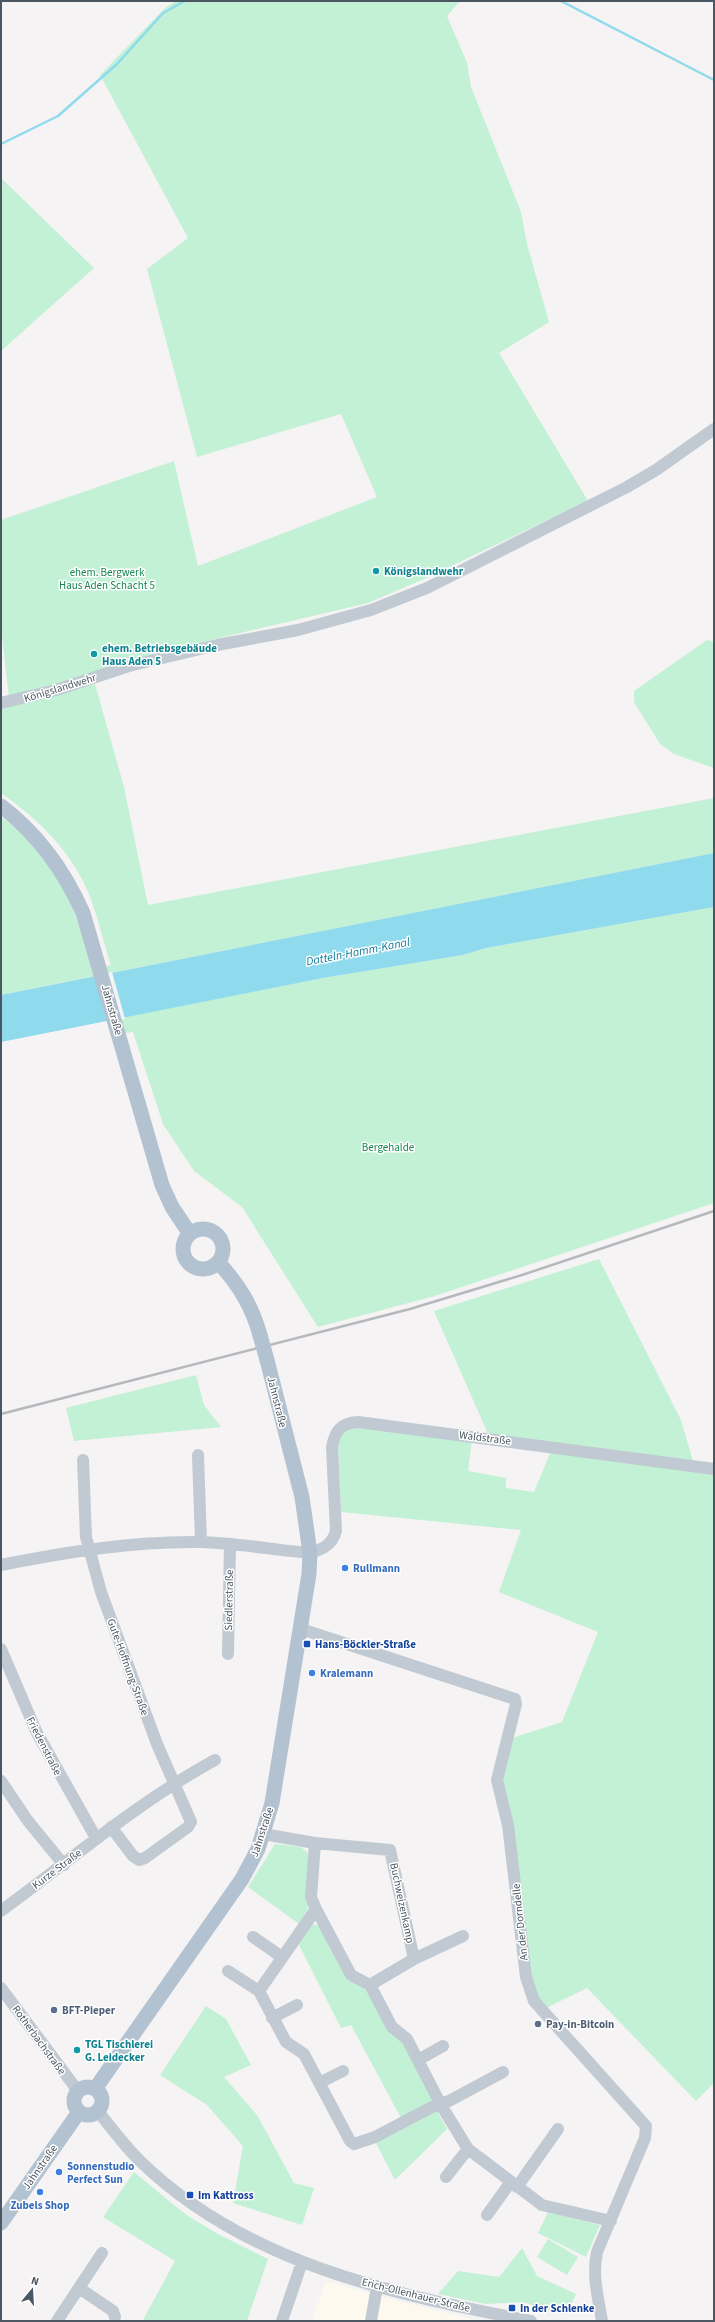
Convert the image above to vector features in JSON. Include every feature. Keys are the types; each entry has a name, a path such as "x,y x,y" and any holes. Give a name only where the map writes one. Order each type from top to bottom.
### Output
{"main road":[{"name":"Jahnstraße","path":"1,806 33,834 59,866 83,913 162,1185 172,1207 190,1234"},
{"path":"208,1230 219,1237 223,1253 218,1263 208,1269 203,1269 197,1268 188,1262 184,1256 184,1244 190,1234 195,1231 208,1230"},
{"name":"Jahnstraße","path":"95,2089 238,1886 252,1863 263,1834 272,1803 301,1629 309,1574 310,1553 302,1497 254,1314 246,1296 218,1263"},
{"path":"84,2088 95,2089 101,2096 102,2101 98,2111 88,2115 79,2112 74,2100 78,2091 84,2088"},
{"name":"Jahnstraße","path":"1,2223 79,2112"}],"street":[{"name":"Königslandwehr","path":"1,703 56,690 129,666 217,645 298,630 371,610 427,588 627,487 656,470 714,429"},
{"name":"Waldstraße","path":"310,1553 324,1548 335,1536 336,1509 332,1447 334,1436 341,1426 347,1423 358,1422 714,1469"},
{"path":"198,1455 201,1542"},
{"path":"83,1460 86,1537 89,1548"},
{"path":"1,1564 89,1548 201,1542 310,1553"},
{"name":"Siedlerstraße","path":"228,1654 230,1545"},
{"name":"Gute-Hoffnung-Straße","path":"89,1548 114,1631 174,1783"},
{"name":"An der Dorndelle","path":"301,1629 515,1699 516,1704 497,1780 508,1825 526,1977 534,2001 646,2126 645,2138 597,2252 594,2276 602,2321"},
{"name":"Friedenstraße","path":"1,1649 37,1733 96,1838"},
{"name":"Kurze Straße","path":"1,1911 64,1865 111,1827 174,1783 215,1760"},
{"path":"1,1781 28,1821 64,1865"},
{"path":"111,1827 133,1856 138,1860 145,1858 188,1827 191,1822 174,1783"},
{"name":"Buchweizenkamp","path":"263,1834 315,1843 390,1850 414,1959"},
{"path":"315,1843 311,1897 316,1909 351,1975 370,1985 392,2027 407,2039 441,2104 468,2149 513,2185 536,2201 550,2208 611,2221"},
{"path":"259,1991 316,1909"},
{"name":"Buchweizenkamp","path":"370,1985 414,1959 463,1936"},
{"path":"253,1937 282,1957"},
{"path":"228,1971 259,1991 286,2042 304,2054 350,2141 354,2144 376,2137 503,2072"},
{"name":"Rotherbachstraße","path":"1,1988 78,2091"},
{"path":"272,2018 297,2005"},
{"path":"418,2060 443,2046"},
{"path":"319,2083 343,2071"},
{"name":"Erich-Ollenhauer-Straße","path":"98,2111 139,2160 189,2202 251,2240 302,2262 377,2287 531,2321"},
{"path":"487,2215 558,2130"},
{"path":"446,2177 468,2149"},
{"path":"57,2321 102,2253"},
{"path":"282,2321 302,2262"},
{"path":"371,2321 377,2287"},
{"path":"79,2288 113,2311 115,2317"}],"shaded area":[{"path":"326,2281 386,2298 479,2321 312,2321"}],"green space":[{"name":"ehem. Bergwerk Haus Aden Schacht 5","path":"176,1 460,1 447,16 467,63 471,87 521,212 527,244 549,322 499,353 588,501 424,579 368,603 215,639 62,685 9,698 1,628 1,520 174,461 198,566 377,497 341,414 197,457 147,269 188,238 100,75 165,8"},
{"path":"1,178 94,268 1,351"},
{"path":"707,640 714,642 714,768 674,754 660,744 634,702 634,691"},
{"path":"95,684 124,787 148,905 714,798 714,853 1,995 1,817 20,832 50,865 71,904 86,946 92,969 111,965 92,902 84,883 68,856 37,822 1,793 1,708"},
{"name":"Bergehalde","path":"714,907 714,1203 435,1296 318,1327 242,1207 194,1171 163,1124 133,1032 113,1035 107,1020 323,978 463,955 486,948"},
{"path":"599,1259 681,1420 693,1461 488,1434 434,1311"},
{"path":"196,1375 204,1405 221,1427 74,1441 66,1408"},
{"path":"354,1427 472,1440 468,1471 506,1478 506,1488 534,1492 551,1451 714,1473 714,2083 696,2101 587,1988 542,2010 534,2001 502,1777 512,1738 562,1722 598,1632 499,1592 521,1530 341,1512 338,1443 344,1432"},
{"path":"275,1844 301,1847 309,1854 309,1907 299,1924 248,1887"},
{"path":"310,1923 320,1926 401,2040 434,2101 401,2118 351,2025 341,2028 298,1943"},
{"path":"206,2006 226,2019 251,2065 224,2077 257,2115 294,2183 314,2188 302,2225 233,2203 243,2146 207,2105 160,2075"},
{"path":"437,2111 447,2129 395,2180 375,2141"},
{"path":"134,2172 185,2214 216,2233 268,2259 247,2321 143,2320 175,2261 103,2217"},
{"path":"548,2212 600,2225 586,2257 538,2233"},
{"path":"548,2239 578,2257 567,2275 537,2257"},
{"path":"522,2248 537,2276 576,2294 572,2303 561,2314 523,2302 486,2304 438,2294 458,2271 499,2277"}],"water":[{"name":"Datteln-Hamm-Kanal","path":"714,853 714,907 486,948 463,955 323,978 1,1042 1,995"}],"pier":[{"path":"112,972 125,1019 108,1022 95,975"}],"waterway":[{"path":"1,144 58,116 117,64 163,13 185,1"},
{"path":"561,1 714,80"}],"railway":[{"path":"1,1414 410,1309 522,1275 714,1211"}],"place":[{"name":"Königslandwehr","path":"376,571"},
{"name":"ehem. Betriebsgebäude Haus Aden 5","path":"94,654"},
{"name":"Rullmann","path":"345,1568"},
{"name":"Hans-Böckler-Straße","path":"307,1644"},
{"name":"Kralemann","path":"312,1673"},
{"name":"BFT-Pieper","path":"54,2010"},
{"name":"Pay-in-Bitcoin","path":"538,2024"},
{"name":"TGL Tischlerei G. Leidecker","path":"77,2050"},
{"name":"Sonnenstudio Perfect Sun","path":"59,2172"},
{"name":"Zubels Shop","path":"40,2192"},
{"name":"Im Kattross","path":"190,2195"},
{"name":"In der Schlenke","path":"512,2308"}]}
